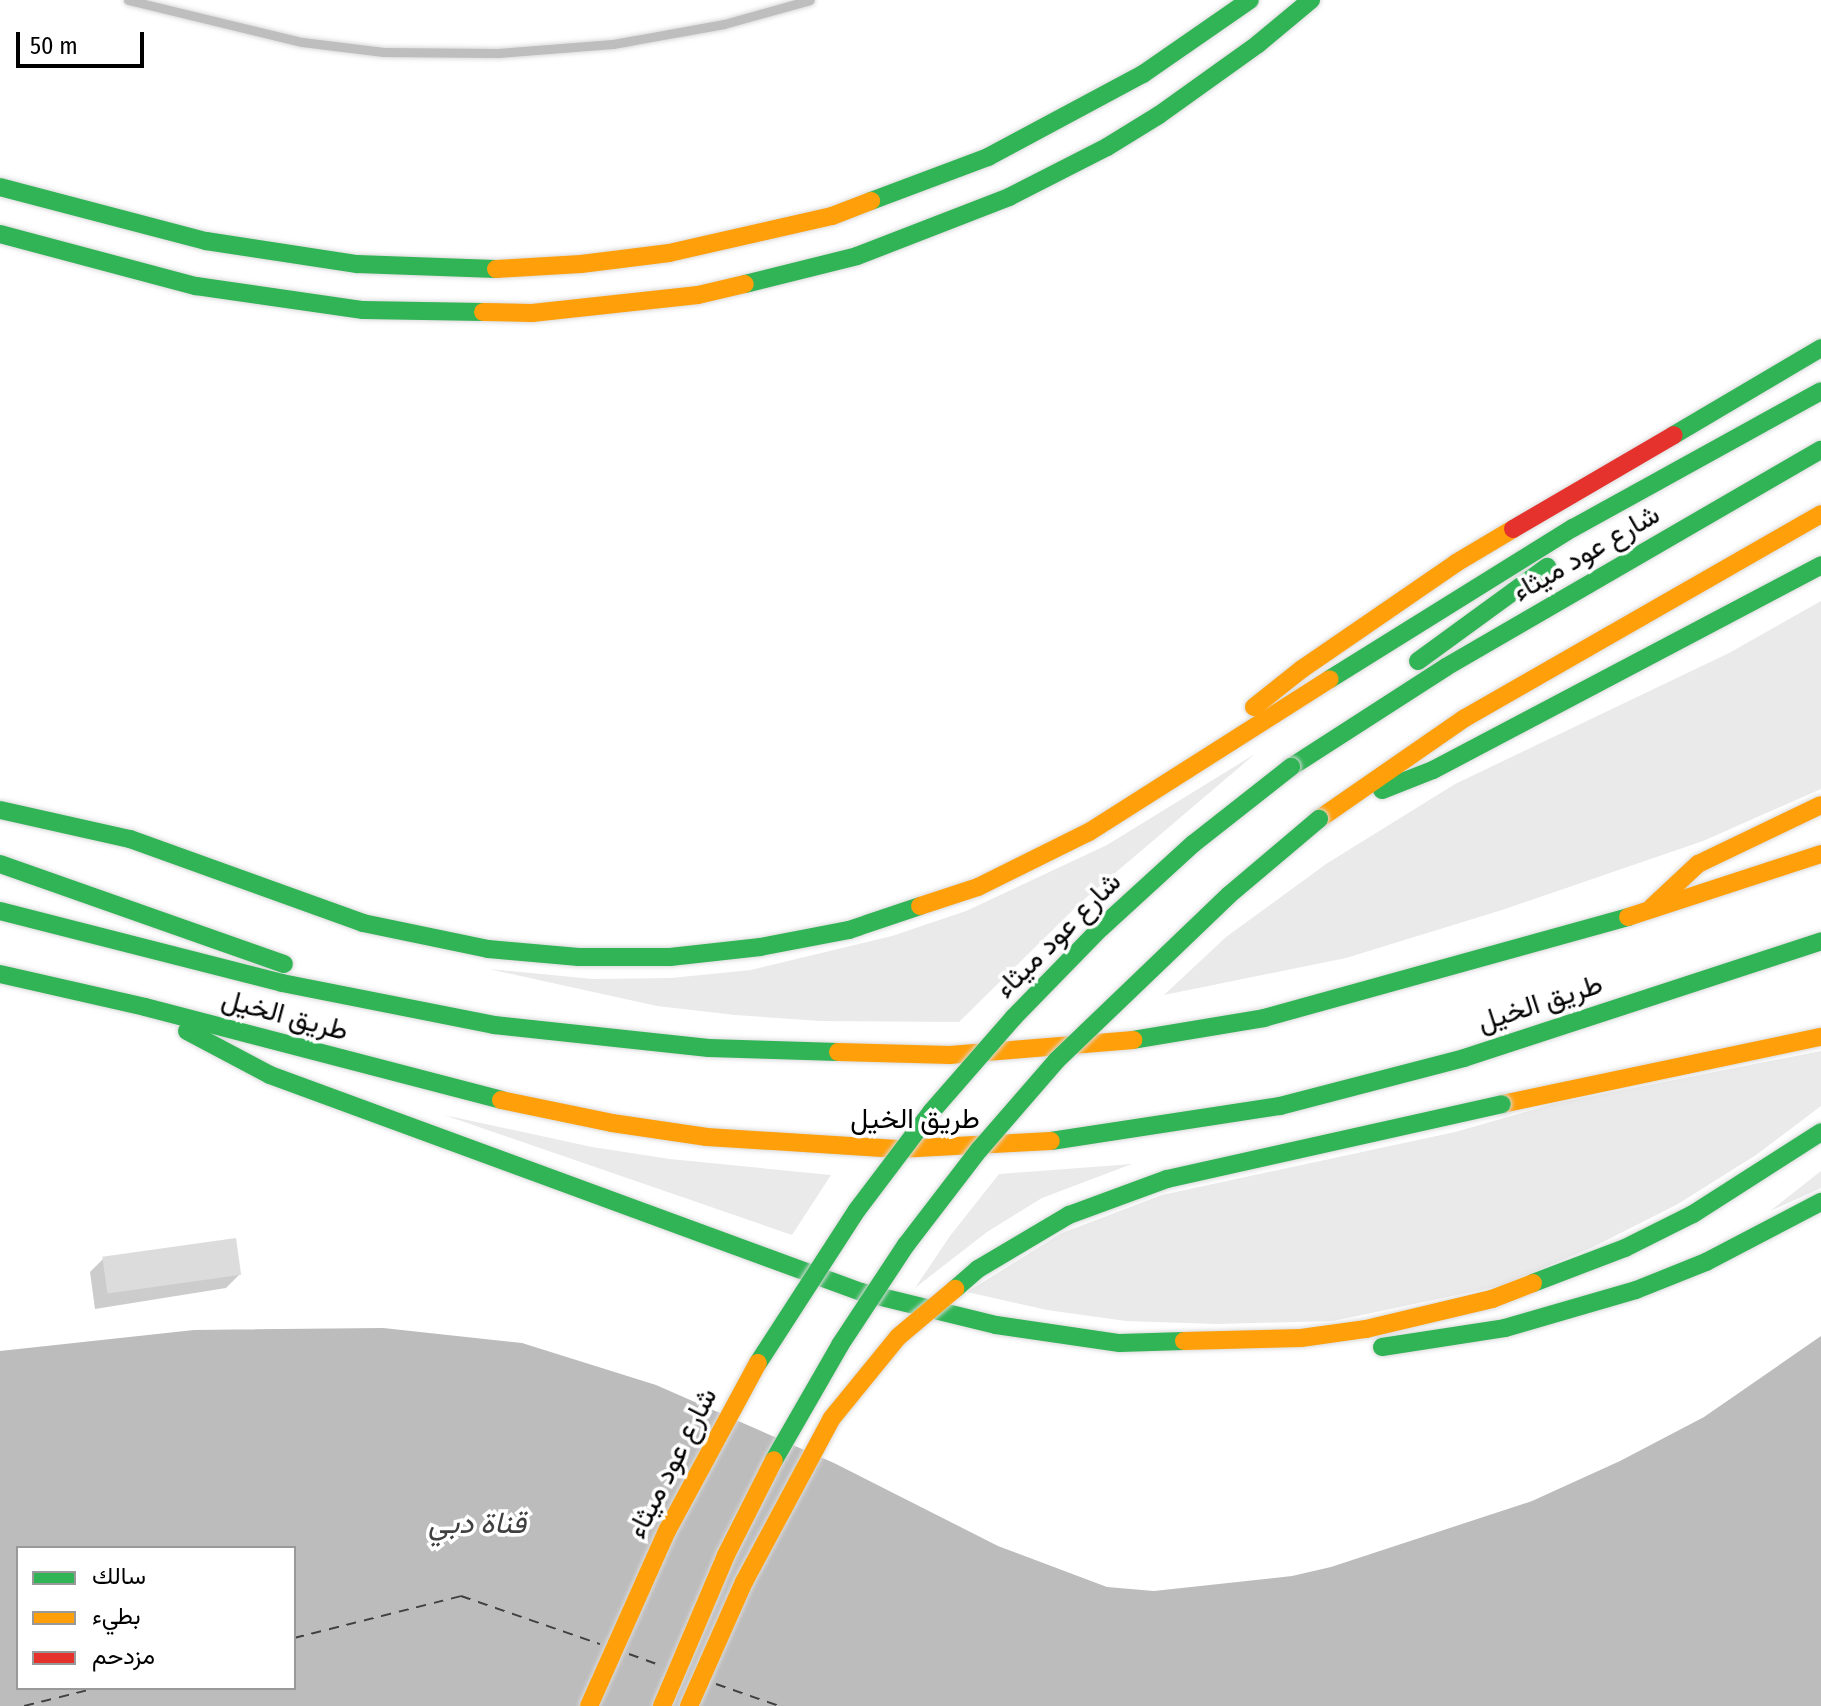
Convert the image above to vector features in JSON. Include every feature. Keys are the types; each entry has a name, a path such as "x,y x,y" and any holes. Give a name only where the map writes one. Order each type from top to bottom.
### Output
{"main road":[{"path":"0,187 206,241 357,264 491,269 581,264 669,253 832,216 975,163 1105,97 1192,42 1250,0"},
{"path":"0,234 196,286 363,310 532,313 698,295 804,271 909,239 1059,173 1196,89 1311,0"},
{"path":"1163,787 1193,756 1302,669 1456,563 1821,348"},
{"path":"0,810 130,839 363,923 443,942 533,954 670,957 760,947 849,930 936,903 1020,868 1163,787 1470,590 1573,528 1821,391"},
{"path":"1311,752 1420,660 1509,594 1588,541 1751,442 1788,410"},
{"name":"شارع عود ميثاء","path":"589,1706 667,1531 724,1420 787,1313 857,1210 932,1111 1014,1017 1079,950 1193,844 1311,752 1485,643 1821,450"},
{"path":"662,1706 726,1555 780,1448 840,1345 906,1245 979,1150 1057,1060 1196,925 1347,798 1465,718 1821,514"},
{"path":"1347,798 1406,782 1433,770 1821,565"},
{"path":"1649,911 1671,885 1698,864 1821,805"},
{"name":"طريق الخيل","path":"0,911 368,1002 494,1025 666,1044 893,1055 1006,1053 1117,1043 1264,1018 1649,911 1821,854"},
{"path":"0,864 226,941 368,1002"},
{"name":"طريق الخيل","path":"0,974 145,1007 518,1104 612,1123 707,1137 802,1146 994,1147 1185,1124 1369,1085 1821,941"},
{"path":"145,1007 270,1075 808,1274 942,1313 1028,1331 1120,1343 1171,1356 1371,1348 1505,1328 1636,1290 1769,1231 1821,1202"},
{"path":"1698,1060 1807,1021"},
{"path":"689,1706 744,1582 832,1418 898,1337 978,1269 1069,1215 1167,1179 1698,1060 1821,1037"},
{"path":"1120,1343 1236,1342 1366,1329 1492,1299 1554,1278 1693,1214 1821,1132"}],"lane":[{"path":"128,0 302,42 383,52 469,53 613,44 724,24 810,0"}],"shaded area":[{"path":"1821,601 1821,789 1703,841 1502,910 1346,958 1164,995 1226,937 1326,864 1455,784 1729,653"},
{"path":"1255,754 1081,902 959,1022 820,1021 735,1015 657,1006 489,969 593,979 671,978 751,970 892,936 966,911 1107,845"},
{"path":"1821,1051 1821,1106 1756,1155 1678,1204 1593,1247 1500,1286 1333,1321 1217,1324 1126,1321 1047,1310 967,1292 1062,1233 1162,1195 1455,1132 1553,1104"},
{"path":"444,1115 592,1147 670,1159 831,1175 792,1235"},
{"path":"1132,1164 1042,1198 987,1232 915,1288 950,1236 999,1174"},
{"path":"1821,1171 1821,1188 1770,1211"}],"water":[{"name":"قناة دبي","path":"383,1328 522,1343 656,1385 834,1463 998,1546 1107,1587 1154,1591 1292,1576 1331,1567 1532,1501 1620,1461 1704,1417 1821,1336 1821,1706 0,1706 0,1351 194,1330"}],"building":[{"path":"236,1238 241,1275 107,1293 102,1257"}],"ferry route":[{"path":"296,1637 461,1596 600,1644"},
{"path":"629,1654 660,1665"},
{"path":"716,1684 779,1706"},
{"path":"24,1706 88,1690"}],"traffic: fast":[{"path":"871,201 988,157 1143,74 1250,0"},
{"path":"745,284 857,256 1009,197 1107,147 1159,115 1258,44 1311,0"},
{"path":"0,187 206,241 357,264 496,269"},
{"path":"0,234 196,286 363,310 483,312"},
{"path":"1674,435 1821,348"},
{"path":"1330,679 1573,528 1821,391"},
{"path":"1291,767 1446,667 1821,450"},
{"path":"1382,790 1433,770 1821,565"},
{"path":"1418,661 1547,567"},
{"path":"758,1363 857,1210 932,1111 1014,1017 1101,928 1193,844 1291,767"},
{"path":"0,810 130,839 363,923 488,949 579,957 670,957 760,947 849,930 920,906"},
{"path":"774,1460 840,1345 906,1245 979,1150 1057,1060 1229,895 1319,819"},
{"path":"0,864 284,964"},
{"path":"0,911 282,983 494,1025 709,1048 838,1052"},
{"path":"1133,1040 1264,1018 1628,917"},
{"path":"1051,1141 1280,1106 1464,1058 1821,941"},
{"path":"0,974 145,1007 501,1100"},
{"path":"187,1031 270,1075 861,1292 996,1325 1120,1343 1184,1341"},
{"path":"955,1289 978,1269 1069,1215 1167,1179 1502,1104"},
{"path":"1533,1283 1625,1248 1693,1214 1821,1132"},
{"path":"1382,1347 1505,1328 1636,1290 1706,1262 1821,1202"}],"traffic: slow":[{"path":"496,269 581,264 669,253 832,216 871,201"},
{"path":"483,312 532,313 698,295 745,284"},
{"path":"1319,819 1465,718 1821,514"},
{"path":"1254,707 1302,669 1456,563 1513,529"},
{"path":"920,906 978,887 1089,832 1330,679"},
{"path":"1652,907 1698,864 1821,805"},
{"path":"1628,917 1821,854"},
{"path":"1502,1104 1821,1037"},
{"path":"838,1052 950,1055 1133,1040"},
{"path":"501,1100 612,1123 707,1137 898,1149 1051,1141"},
{"path":"1184,1341 1301,1338 1366,1329 1492,1299 1533,1283"},
{"path":"689,1706 744,1582 832,1418 898,1337 955,1289"},
{"path":"589,1706 667,1531 758,1363"},
{"path":"662,1706 726,1555 774,1460"}],"traffic: jam":[{"path":"1513,529 1674,435"}]}
